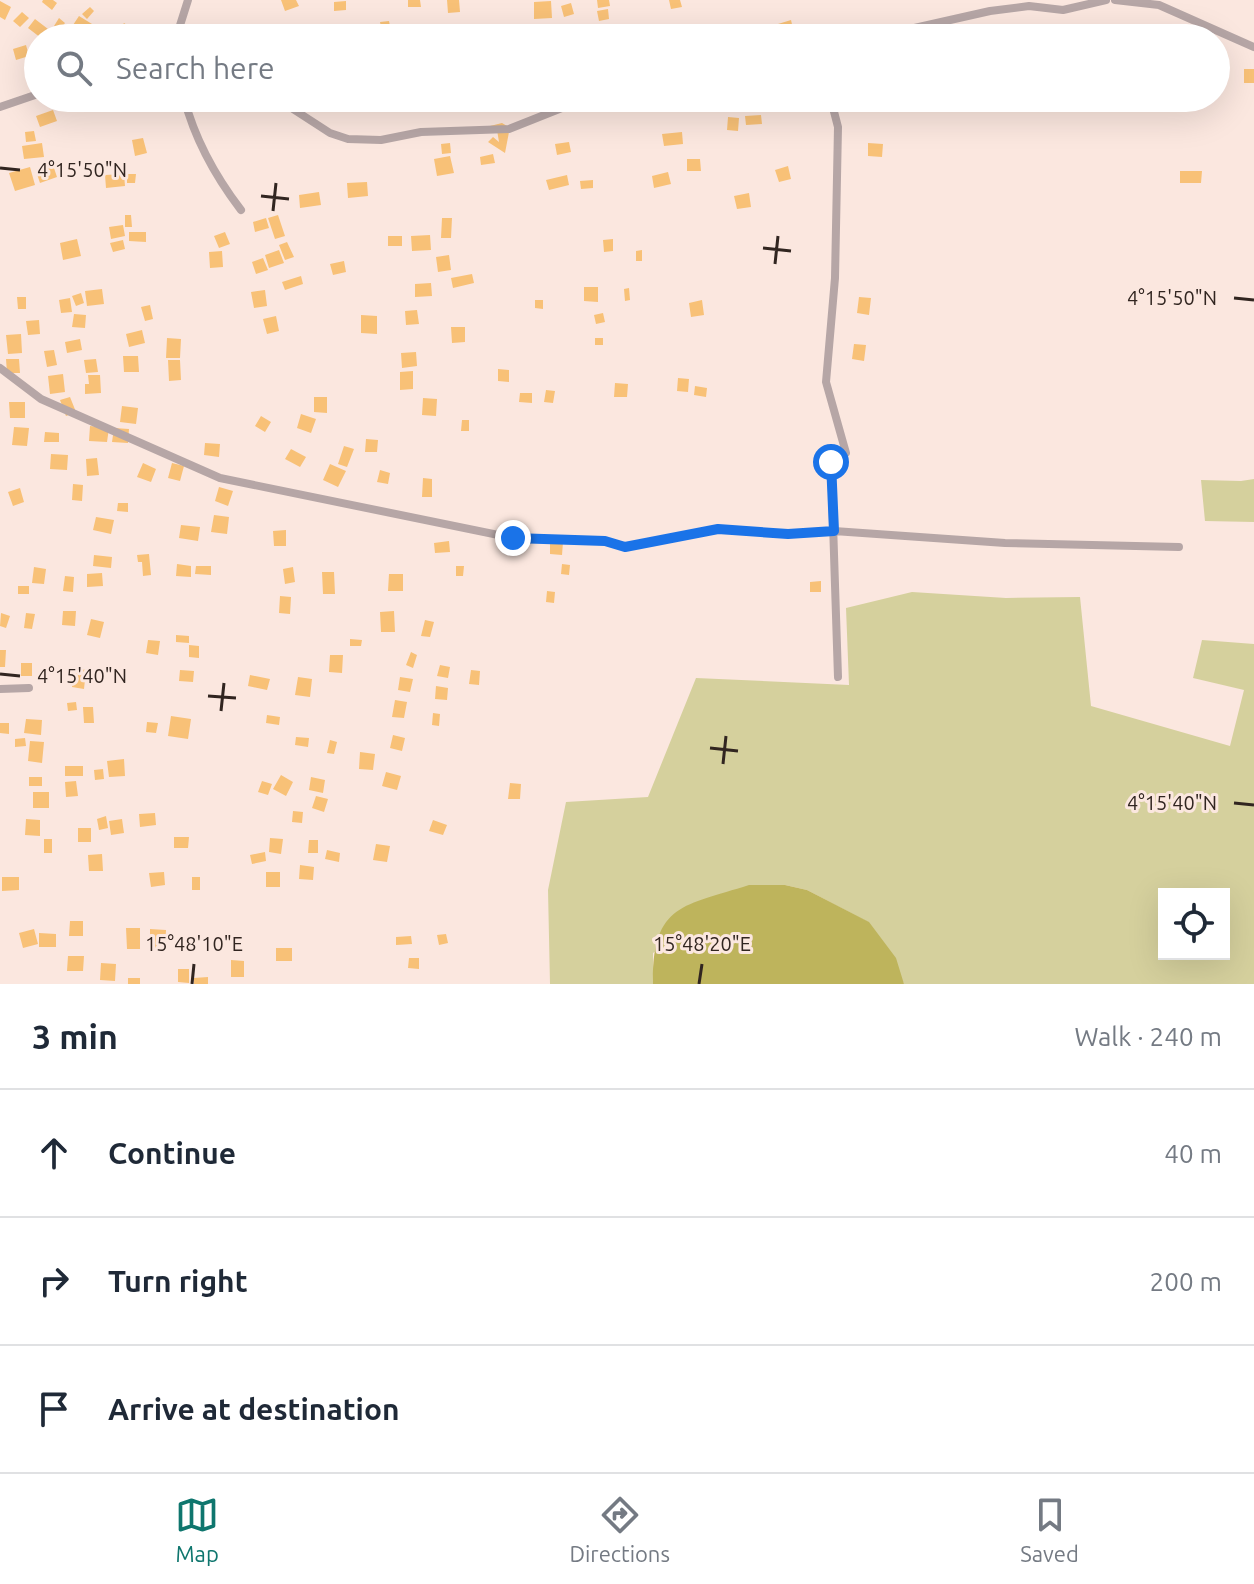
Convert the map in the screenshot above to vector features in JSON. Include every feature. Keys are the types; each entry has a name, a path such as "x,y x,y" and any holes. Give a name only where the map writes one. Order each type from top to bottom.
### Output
{"street":[{"path":"180,24 188,0"},
{"path":"932,24 990,11 1029,6 1063,10 1106,0"},
{"path":"1115,0 1159,5 1202,24"},
{"path":"1230,36 1254,47"},
{"path":"0,107 24,99"},
{"path":"188,112 217,179 241,210"},
{"path":"298,112 330,133 348,139 381,140 437,131 509,129 552,112"},
{"path":"834,112 838,127 835,278 826,382 846,453 831,462 838,677"},
{"path":"0,368 41,399 220,478 513,538 605,541 625,547 718,529 788,534 834,531 992,543 1179,547"},
{"path":"0,689 29,688"}],"shaded area":[{"path":"1254,479 1254,522 1205,521 1201,480"},
{"path":"912,592 1006,598 1080,597 1091,706 1230,746 1244,690 1193,678 1202,640 1254,644 1254,984 904,984 868,922 807,890 785,885 749,886 653,953 653,984 550,984 548,890 566,802 648,797 696,678 849,685 846,608"},
{"path":"749,885 785,885 807,890 869,922 896,958 904,984 653,984 658,938 676,912 689,904"}],"building":[{"path":"43,0 53,0 57,3 52,10"},
{"path":"281,0 296,0 299,6 285,11"},
{"path":"408,0 420,0 421,7 408,7"},
{"path":"447,0 459,0 460,12 448,13"},
{"path":"597,0 609,0 610,6 598,8"},
{"path":"669,0 680,0 682,7 671,9"},
{"path":"0,1 11,7 5,20 0,17"},
{"path":"346,1 346,10 334,11 334,2"},
{"path":"551,1 552,18 534,19 534,2"},
{"path":"571,3 574,14 564,17 561,6"},
{"path":"90,7 94,11 87,19 82,14"},
{"path":"608,9 609,19 599,21 597,11"},
{"path":"22,12 29,18 20,27 13,21"},
{"path":"79,16 92,24 74,24"},
{"path":"24,46 24,58 16,60 13,49"},
{"path":"1244,69 1254,69 1254,83 1244,83"},
{"path":"54,112 57,121 40,127 36,116"},
{"path":"761,115 762,124 746,125 745,116"},
{"path":"728,117 739,118 738,131 727,130"},
{"path":"502,123 509,132 505,153 488,142 493,137 499,142 497,130 490,126"},
{"path":"34,131 36,141 26,142 25,132"},
{"path":"682,132 683,144 664,146 662,134"},
{"path":"143,138 147,153 135,156 132,140"},
{"path":"569,142 571,152 557,155 555,144"},
{"path":"42,143 44,157 24,159 22,146"},
{"path":"450,143 451,153 442,154 441,144"},
{"path":"868,143 883,144 882,157 868,156"},
{"path":"493,154 495,163 481,165 480,157"},
{"path":"450,156 454,173 437,176 434,159"},
{"path":"687,159 700,159 701,171 687,171"},
{"path":"53,165 57,177 40,183 36,171"},
{"path":"788,166 791,179 779,182 775,170"},
{"path":"30,167 35,185 15,191 9,173"},
{"path":"1180,171 1202,171 1201,183 1180,183"},
{"path":"668,172 671,184 654,188 652,176"},
{"path":"124,174 125,186 106,188 105,175"},
{"path":"127,174 136,174 135,183 127,183"},
{"path":"567,175 569,185 549,190 546,180"},
{"path":"593,180 593,188 581,189 580,181"},
{"path":"367,182 368,196 348,198 347,183"},
{"path":"319,192 321,205 300,208 299,195"},
{"path":"749,193 751,207 737,209 734,196"},
{"path":"125,215 131,215 132,227 125,227"},
{"path":"278,215 285,236 275,239 268,218"},
{"path":"266,218 269,228 255,232 253,222"},
{"path":"442,218 452,218 451,238 441,238"},
{"path":"123,225 125,236 111,239 109,227"},
{"path":"129,232 146,232 146,242 129,241"},
{"path":"225,232 230,244 219,248 214,236"},
{"path":"430,235 431,250 412,251 411,236"},
{"path":"388,236 402,236 402,246 388,246"},
{"path":"77,239 81,256 63,260 60,243"},
{"path":"613,239 613,251 604,252 603,240"},
{"path":"123,240 125,249 113,252 110,243"},
{"path":"287,242 294,257 285,260 279,245"},
{"path":"279,250 284,263 269,268 265,255"},
{"path":"642,250 642,261 636,261 636,251"},
{"path":"222,251 223,267 210,268 209,252"},
{"path":"449,255 451,270 438,272 436,257"},
{"path":"263,258 268,270 256,274 252,262"},
{"path":"344,261 346,272 333,275 330,264"},
{"path":"472,274 474,283 453,288 451,278"},
{"path":"301,276 303,284 285,290 282,282"},
{"path":"431,283 432,296 415,297 415,284"},
{"path":"584,287 598,287 598,302 584,301"},
{"path":"629,288 630,300 625,301 624,289"},
{"path":"102,289 104,304 87,306 85,291"},
{"path":"265,290 267,306 254,308 251,292"},
{"path":"81,293 84,303 76,306 72,296"},
{"path":"17,297 26,297 26,309 18,309"},
{"path":"859,297 871,298 869,315 857,313"},
{"path":"70,298 72,312 61,313 59,300"},
{"path":"535,300 543,300 543,309 535,308"},
{"path":"702,300 704,315 691,317 689,303"},
{"path":"150,305 153,319 145,321 141,307"},
{"path":"417,310 419,324 406,325 405,311"},
{"path":"603,313 605,322 596,324 594,315"},
{"path":"74,314 86,315 85,328 72,327"},
{"path":"361,315 377,316 377,334 361,333"},
{"path":"276,316 279,331 267,334 263,319"},
{"path":"39,320 40,334 28,335 26,321"},
{"path":"451,327 465,327 465,342 452,343"},
{"path":"142,330 145,343 129,347 126,334"},
{"path":"21,334 22,353 8,354 6,335"},
{"path":"167,338 181,339 180,358 166,358"},
{"path":"595,338 603,338 603,345 595,345"},
{"path":"80,339 82,350 67,353 65,342"},
{"path":"854,344 866,345 864,361 852,359"},
{"path":"54,350 57,365 47,367 44,351"},
{"path":"416,352 417,366 402,368 401,353"},
{"path":"123,356 138,356 139,372 124,372"},
{"path":"6,359 19,359 20,373 7,373"},
{"path":"96,359 98,372 86,373 84,360"},
{"path":"168,360 180,360 181,380 169,381"},
{"path":"498,369 509,370 509,382 498,381"},
{"path":"413,371 413,389 400,390 400,372"},
{"path":"63,374 65,392 50,394 48,376"},
{"path":"88,375 100,375 101,393 85,394"},
{"path":"678,378 689,379 688,392 677,391"},
{"path":"615,383 628,384 627,397 614,397"},
{"path":"695,386 707,388 706,397 694,395"},
{"path":"546,390 555,391 553,403 544,402"},
{"path":"520,393 532,393 532,403 519,402"},
{"path":"70,397 76,412 66,416 60,400"},
{"path":"314,397 327,397 327,413 314,412"},
{"path":"423,398 437,399 436,416 422,415"},
{"path":"9,402 25,402 25,418 10,418"},
{"path":"122,406 138,408 136,424 120,422"},
{"path":"301,414 316,419 311,433 297,428"},
{"path":"261,416 271,422 265,432 255,426"},
{"path":"462,420 469,420 469,431 461,431"},
{"path":"90,426 109,428 107,442 89,441"},
{"path":"14,427 29,428 27,446 12,445"},
{"path":"114,428 129,429 128,443 112,442"},
{"path":"45,432 59,433 59,442 44,442"},
{"path":"366,439 378,440 377,452 365,452"},
{"path":"205,443 220,444 219,457 204,455"},
{"path":"344,446 354,449 347,467 338,464"},
{"path":"291,449 306,457 300,467 285,459"},
{"path":"51,454 68,455 67,470 50,469"},
{"path":"97,458 99,475 87,476 86,459"},
{"path":"143,463 156,469 151,482 137,477"},
{"path":"172,463 184,466 180,481 168,478"},
{"path":"330,464 346,471 338,487 323,480"},
{"path":"380,470 390,473 388,484 377,482"},
{"path":"423,478 432,479 432,497 422,497"},
{"path":"73,484 83,485 82,501 72,500"},
{"path":"219,487 233,491 228,506 215,501"},
{"path":"20,488 24,502 13,506 8,492"},
{"path":"118,503 128,503 128,512 117,511"},
{"path":"214,515 229,517 227,534 211,532"},
{"path":"96,517 114,520 111,534 93,530"},
{"path":"181,525 200,527 198,541 179,538"},
{"path":"286,530 286,546 274,546 273,531"},
{"path":"449,541 450,552 435,553 434,543"},
{"path":"550,541 563,542 562,555 550,554"},
{"path":"149,554 151,575 143,576 142,562 138,562 137,555"},
{"path":"94,555 112,557 111,568 93,566"},
{"path":"177,564 191,566 191,577 176,576"},
{"path":"562,564 570,565 569,575 561,574"},
{"path":"196,566 211,566 211,575 195,574"},
{"path":"456,566 464,566 463,576 456,576"},
{"path":"34,567 46,569 44,584 32,583"},
{"path":"293,567 295,582 285,584 283,569"},
{"path":"322,572 334,572 335,594 323,594"},
{"path":"102,573 103,586 87,587 87,574"},
{"path":"389,574 403,574 403,591 388,591"},
{"path":"65,576 74,577 73,592 63,591"},
{"path":"821,581 821,592 810,592 810,582"},
{"path":"18,586 29,586 29,594 18,594"},
{"path":"547,591 555,592 554,603 546,602"},
{"path":"280,596 291,597 290,614 279,613"},
{"path":"63,611 76,611 75,626 62,625"},
{"path":"394,611 395,632 381,632 380,612"},
{"path":"1,613 10,616 6,628 0,626"},
{"path":"26,613 35,614 32,629 24,628"},
{"path":"91,619 104,622 100,638 87,635"},
{"path":"425,620 434,622 430,637 421,636"},
{"path":"176,635 189,636 189,643 176,642"},
{"path":"350,639 362,640 361,646 350,646"},
{"path":"148,640 160,641 158,655 146,653"},
{"path":"189,645 199,646 199,658 189,657"},
{"path":"0,650 6,650 5,667 0,667"},
{"path":"411,652 417,655 413,668 406,665"},
{"path":"330,655 343,655 342,673 329,672"},
{"path":"21,663 32,663 32,676 21,676"},
{"path":"440,665 450,667 448,678 437,676"},
{"path":"74,668 86,670 84,689 72,687"},
{"path":"180,670 194,671 193,682 179,681"},
{"path":"471,670 480,671 479,685 469,684"},
{"path":"250,675 270,679 267,690 248,686"},
{"path":"298,677 312,679 310,697 295,695"},
{"path":"400,677 413,679 410,692 398,690"},
{"path":"436,686 448,688 447,700 435,699"},
{"path":"395,700 407,702 404,718 392,717"},
{"path":"76,702 77,710 68,711 67,703"},
{"path":"83,707 93,707 94,723 84,723"},
{"path":"433,713 440,714 439,726 432,725"},
{"path":"267,715 280,717 279,725 266,723"},
{"path":"171,716 191,719 188,739 168,736"},
{"path":"26,719 42,720 41,735 24,733"},
{"path":"147,722 158,723 156,733 146,732"},
{"path":"0,723 9,723 9,734 0,733"},
{"path":"393,735 405,738 402,751 390,748"},
{"path":"296,737 309,738 308,747 295,745"},
{"path":"25,738 26,746 15,747 15,739"},
{"path":"330,740 337,742 334,754 327,753"},
{"path":"30,741 44,742 42,763 28,761"},
{"path":"360,752 375,754 373,770 359,769"},
{"path":"124,759 125,776 109,777 107,761"},
{"path":"65,766 83,766 83,776 65,776"},
{"path":"103,769 104,779 95,780 94,770"},
{"path":"386,772 401,776 397,790 382,786"},
{"path":"281,775 293,782 286,796 273,789"},
{"path":"29,777 42,777 42,786 29,786"},
{"path":"311,777 325,780 323,793 309,790"},
{"path":"76,781 78,796 66,797 65,782"},
{"path":"262,781 272,784 268,795 258,792"},
{"path":"510,783 521,784 520,799 508,799"},
{"path":"33,792 49,792 49,808 33,808"},
{"path":"316,796 328,799 324,812 312,808"},
{"path":"293,811 303,812 302,823 292,822"},
{"path":"155,813 156,825 140,827 139,814"},
{"path":"106,816 108,828 99,830 97,819"},
{"path":"26,819 40,820 40,836 25,835"},
{"path":"122,819 124,833 111,835 109,821"},
{"path":"433,820 447,825 443,835 429,831"},
{"path":"78,828 91,828 91,842 78,842"},
{"path":"174,837 189,837 188,848 174,848"},
{"path":"270,838 283,839 281,854 269,852"},
{"path":"44,839 52,839 52,853 44,853"},
{"path":"309,840 318,840 318,853 308,853"},
{"path":"376,844 390,846 387,862 373,860"},
{"path":"327,850 340,853 339,862 325,859"},
{"path":"265,852 266,861 252,864 250,855"},
{"path":"102,854 103,871 89,871 88,855"},
{"path":"300,865 314,867 313,880 299,879"},
{"path":"164,872 165,885 151,887 149,873"},
{"path":"266,872 280,872 280,887 266,887"},
{"path":"2,877 19,877 19,890 2,891"},
{"path":"192,877 200,877 200,890 192,890"},
{"path":"70,921 83,921 83,936 69,936"},
{"path":"126,928 140,928 140,949 127,949"},
{"path":"34,929 38,944 23,948 19,933"},
{"path":"150,929 166,930 165,949 150,949"},
{"path":"39,933 56,934 56,947 39,947"},
{"path":"446,934 448,943 439,945 437,935"},
{"path":"411,936 412,944 396,945 396,937"},
{"path":"276,948 292,948 292,961 276,961"},
{"path":"68,956 84,956 83,971 67,971"},
{"path":"409,958 419,958 419,969 408,968"},
{"path":"231,960 244,961 244,977 231,977"},
{"path":"101,963 116,964 115,981 100,980"},
{"path":"178,969 189,969 189,983 178,982"},
{"path":"208,977 208,984 194,984 194,978"},
{"path":"128,978 140,978 140,984 128,984"}],"route":[{"path":"513,538 605,541 625,547 718,529 788,534 834,531 831,462"}]}
